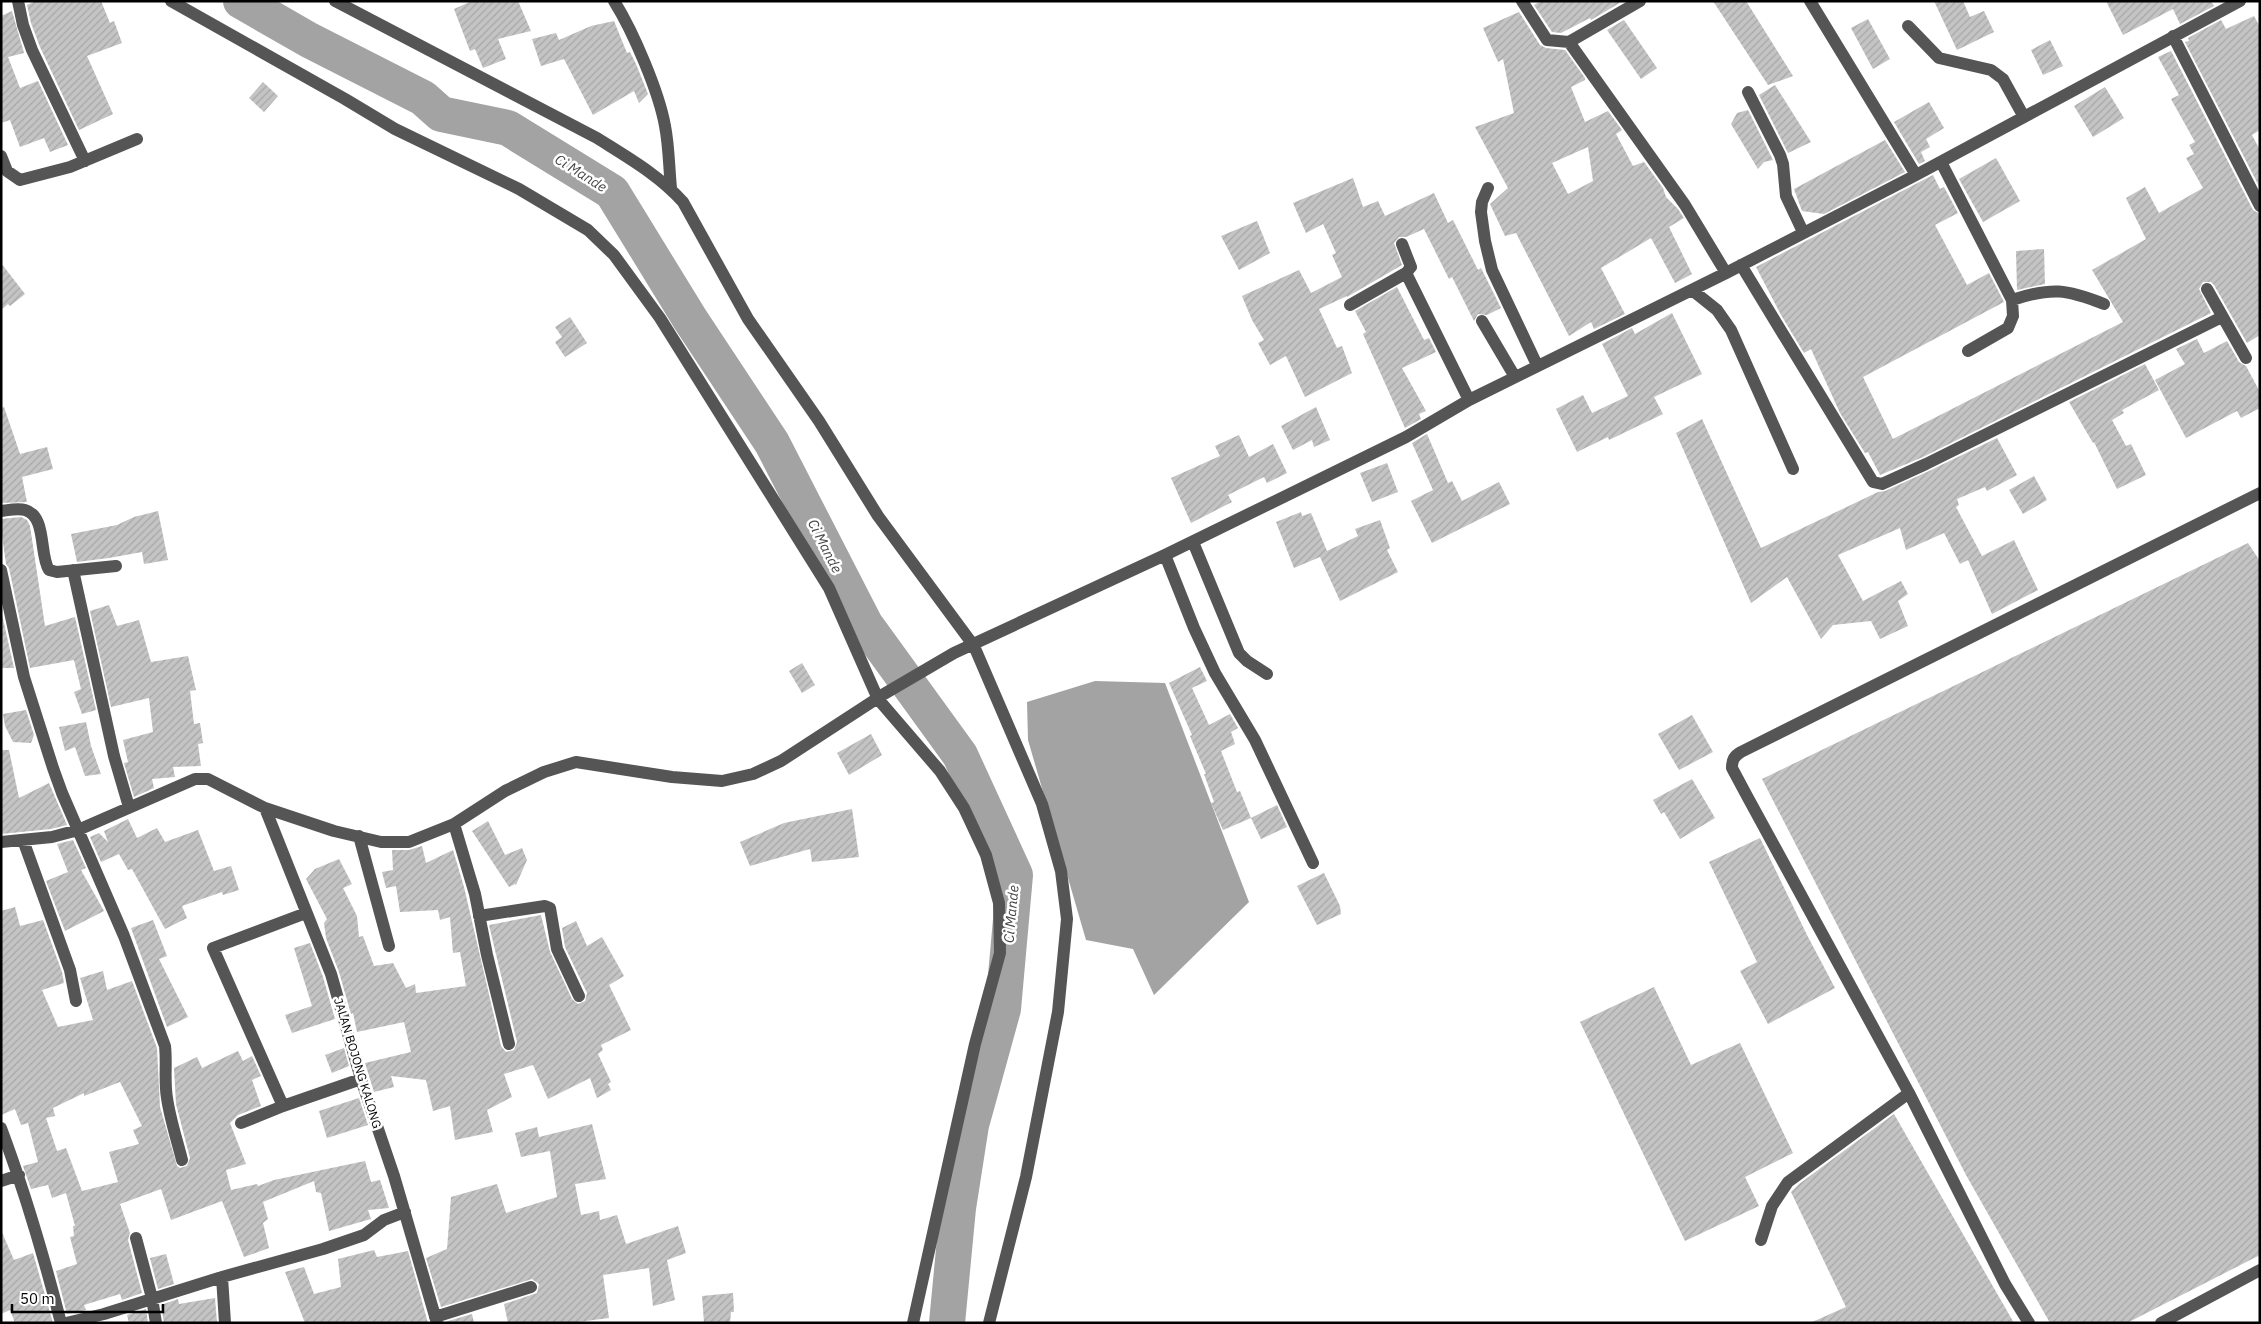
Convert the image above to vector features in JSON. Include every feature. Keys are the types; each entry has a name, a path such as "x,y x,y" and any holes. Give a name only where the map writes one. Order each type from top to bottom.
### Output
{"street":[{"path":"18,1 23,25 32,50 85,161"},
{"path":"171,1 395,129 519,189 588,230 614,255 660,318 829,588 881,696 940,771 964,808 986,855 999,903 1000,953 975,1044 913,1323"},
{"path":"335,1 596,138 634,161 671,188 688,210 748,319 819,421 878,516 974,646 1042,804 1062,871 1067,919 1058,1012 1028,1167 989,1323"},
{"path":"614,1 630,30 654,89 665,126 671,188"},
{"path":"1522,1 1547,40 1568,42 1640,1"},
{"path":"1810,1 1916,175"},
{"path":"1,842 52,838 78,830 202,778 214,781 265,808 334,831 380,842 409,842 454,824 505,791 544,772 576,762 672,777 722,781 753,774 781,761 881,696 954,653 974,646 1193,542 1406,437 1468,400 1726,273 1941,162 2240,1"},
{"path":"1908,26 1939,58 1991,70 2003,79 2024,117"},
{"path":"2174,36 2260,206"},
{"path":"1568,42 1685,205 1726,273"},
{"path":"1748,92 1780,155 1783,164 1786,196 1803,232"},
{"path":"1,156 7,171 20,180 70,167 137,139"},
{"path":"1941,162 2012,300 2013,316 2008,328 1968,351"},
{"path":"1488,188 1482,202 1482,212 1485,241 1492,270 1537,365"},
{"path":"1350,305 1406,273 1411,267 1411,262 1402,244"},
{"path":"1741,265 1874,482 1878,484 1882,484 1926,464 2222,317"},
{"path":"1406,273 1468,400"},
{"path":"2207,289 2246,358"},
{"path":"1692,290 1717,310 1731,330 1793,469"},
{"path":"2012,300 2031,294 2073,292 2104,304"},
{"path":"1482,321 1515,377"},
{"path":"2029,1323 2005,1284 1909,1093 1732,768 1733,758 1750,747 2260,494"},
{"path":"1,511 24,509 32,512 40,527 45,564 49,570 57,572 116,566"},
{"path":"1193,542 1239,653 1247,661 1267,674"},
{"path":"1165,555 1194,628 1216,673 1255,740 1313,863"},
{"path":"1,570 24,676 62,793 124,936 165,1046 167,1099 182,1160"},
{"path":"73,570 114,756 129,807"},
{"name":"JALAN BOJONG KALONG","path":"265,808 331,974 361,1079 405,1212 436,1320"},
{"path":"454,824 475,894 509,1044"},
{"path":"359,836 389,946"},
{"path":"23,840 70,970 76,1001"},
{"path":"479,916 545,906 550,908 557,949 579,996"},
{"path":"283,1106 214,948 306,913"},
{"path":"242,1123 283,1106 361,1079"},
{"path":"1761,1240 1772,1206 1788,1182 1909,1093"},
{"path":"1,1128 19,1175 43,1254 61,1323"},
{"path":"1,1180 19,1175"},
{"path":"66,1323 104,1314 222,1277 332,1246 364,1235 384,1220 405,1212"},
{"path":"136,1238 152,1298 156,1323"},
{"path":"2161,1323 2260,1270"},
{"path":"222,1277 224,1323"},
{"path":"436,1320 530,1287"}],"shaded area":[{"path":"1095,681 1165,683 1249,902 1154,995 1133,949 1086,940 1028,740 1027,702"}],"building":[{"path":"36,1 101,1 110,23 114,21 122,43 87,56 113,114 79,130 40,47 31,23 27,5"},
{"path":"472,1 518,1 531,31 498,39 506,59 483,68 475,49 470,51 454,9"},
{"path":"1541,1 1623,1 1591,20 1590,18 1561,33 1552,32 1534,5"},
{"path":"1713,1 1746,1 1793,76 1768,85"},
{"path":"1934,1 1963,1 1970,17 1984,11 1994,32 1957,50"},
{"path":"2106,1 2211,1 2214,6 2180,24 2173,9 2123,35"},
{"path":"12,11 24,53 8,57 20,88 38,81 68,145 50,152 44,138 20,147 10,120 1,123 1,16"},
{"path":"1519,12 1540,45 1546,48 1565,50 1585,78 1585,80 1571,87 1585,122 1608,111 1622,130 1616,134 1633,166 1644,162 1663,188 1666,197 1684,218 1669,227 1692,274 1675,283 1651,238 1601,268 1625,314 1594,329 1591,322 1569,336 1516,233 1505,236 1490,204 1508,188 1475,127 1514,113 1503,59 1498,62 1483,28","holes":["1588,147 1593,181 1568,194 1552,163"]},
{"path":"2254,16 2260,27 2260,130 2252,135 2260,150 2260,188 2185,42 2189,41 2188,38 2221,20 2226,29"},
{"path":"1868,19 1890,59 1873,69 1851,28"},
{"path":"1624,20 1657,68 1641,79 1607,30"},
{"path":"614,21 627,53 630,52 636,64 648,94 639,103 634,91 593,115 564,59 541,66 532,39 556,33 559,40 591,26"},
{"path":"2050,40 2063,66 2043,75 2031,50"},
{"path":"2171,51 2253,210 2260,214 2260,335 2247,343 2214,285 2211,282 2203,282 2199,289 2211,313 1923,457 1880,475 1868,452 1865,453 1840,413 1811,349 1804,353 1781,315 1756,267 1933,175 1940,189 1944,187 1958,213 1935,225 1967,285 1989,273 2004,302 1863,377 1893,439 2123,322 2092,270 2146,239 2126,198 2145,187 2159,213 2203,188 2186,158 2194,154 2189,145 2195,142 2171,99 2179,95 2158,57"},
{"path":"263,82 278,96 264,112 249,98"},
{"path":"1775,85 1811,142 1788,153 1759,95"},
{"path":"2105,87 2124,118 2093,137 2074,106"},
{"path":"1929,102 1944,128 1926,139 1930,147 1921,152 1925,161 1919,164 1894,122"},
{"path":"1748,110 1773,160 1764,162 1758,169 1731,124 1737,113"},
{"path":"1885,140 1905,172 1824,214 1802,211 1794,189"},
{"path":"1996,158 2020,201 1983,222 1959,179"},
{"path":"1353,178 1363,207 1378,201 1385,216 1434,193 1448,223 1453,220 1478,270 1481,268 1501,308 1487,315 1478,314 1474,321 1452,277 1449,279 1424,229 1406,237 1399,237 1394,243 1402,265 1347,297 1319,309 1337,348 1342,346 1352,373 1305,397 1286,356 1270,365 1258,343 1264,340 1252,320 1242,296 1299,270 1311,293 1342,277 1332,255 1336,253 1323,224 1306,233 1293,203"},
{"path":"1257,221 1270,253 1239,270 1221,236"},
{"path":"2044,249 2045,284 2017,290 2016,251"},
{"path":"1,263 25,294 10,306 8,304 1,310"},
{"path":"1397,287 1424,340 1429,338 1436,352 1402,368 1426,411 1419,414 1421,419 1405,428 1363,334 1366,332 1355,311"},
{"path":"1672,313 1702,374 1654,397 1663,414 1609,440 1608,437 1577,452 1556,409 1583,395 1592,413 1628,396 1602,344 1632,328 1635,334"},
{"path":"570,317 587,343 565,357 555,342 562,337 555,327"},
{"path":"2197,339 2204,353 2227,341 2239,362 2246,366 2260,392 2260,408 2241,418 2237,411 2186,438 2155,380 2185,364 2176,349"},
{"path":"2145,364 2159,390 2122,410 2124,413 2112,420 2126,446 2131,444 2146,475 2117,489 2094,442 2069,402"},
{"path":"4,407 20,454 47,447 53,469 22,477 27,502 1,503 1,408"},
{"path":"1316,407 1330,440 1314,447 1312,440 1293,450 1281,426"},
{"path":"1702,419 1761,548 1997,438 2017,475 1987,491 1985,487 1957,499 1959,505 1956,507 1982,556 2014,540 2038,590 1992,614 1968,560 1960,564 1944,533 1906,550 1900,528 1838,555 1863,601 1901,581 1908,594 1898,601 1908,626 1880,639 1871,621 1833,625 1821,639 1787,577 1751,603 1676,433"},
{"path":"1427,434 1448,483 1452,481 1462,501 1499,482 1510,504 1432,543 1411,501 1433,490 1412,443"},
{"path":"1239,435 1249,457 1273,444 1287,473 1267,483 1264,477 1228,495 1232,502 1191,523 1171,478 1220,456 1215,446"},
{"path":"1387,463 1398,492 1372,502 1360,473"},
{"path":"2034,476 2047,500 2023,514 2009,490"},
{"path":"158,511 168,560 144,564 142,552 77,562 71,534 117,525 134,517"},
{"path":"1301,512 1302,516 1311,513 1327,551 1358,536 1355,529 1380,520 1390,548 1387,550 1398,572 1340,601 1320,557 1294,568 1276,522"},
{"path":"21,517 27,520 30,526 45,626 75,617 96,710 82,714 74,692 81,689 74,660 30,668 9,568 6,564 1,528 1,519"},
{"path":"2248,543 2260,561 2260,1255 2127,1323 2050,1323 1966,1175 1762,779"},
{"path":"109,605 117,626 139,620 151,662 188,656 196,690 190,691 194,724 200,723 203,743 198,744 201,766 173,767 175,777 152,779 154,788 134,797 124,763 128,762 123,740 153,732 149,698 111,707 90,611"},
{"path":"1,610 14,668 1,668"},
{"path":"802,663 815,685 802,693 789,671"},
{"path":"1200,667 1207,681 1192,688 1209,725 1230,714 1238,728 1231,732 1235,744 1221,751 1237,792 1240,791 1251,818 1223,830 1211,803 1214,802 1204,774 1206,774 1190,736 1192,735 1169,683"},
{"path":"26,710 34,735 31,743 13,742 5,726 3,714"},
{"path":"1692,715 1713,752 1679,770 1658,734"},
{"path":"86,722 91,746 101,774 85,776 75,747 65,751 59,727"},
{"path":"871,734 882,755 849,775 837,753"},
{"path":"1,750 9,750 19,798 49,783 67,825 51,829 1,834"},
{"path":"1692,779 1715,818 1680,839 1664,812 1661,814 1653,800"},
{"path":"1277,805 1287,827 1261,839 1251,818"},
{"path":"852,809 859,857 812,862 810,849 750,866 740,842 784,823"},
{"path":"128,819 137,838 157,828 165,842 198,830 214,871 231,866 239,890 223,895 222,892 182,906 187,918 165,929 132,869 128,870 119,854 101,862 90,837 99,833 108,842 104,831"},
{"path":"488,821 505,855 522,848 527,860 516,885 509,887 472,831"},
{"path":"1760,838 1835,988 1768,1024 1740,971 1757,962 1709,862"},
{"path":"73,840 86,868 81,870 104,911 65,931 46,881 68,872 57,844"},
{"path":"422,846 426,863 453,850 464,887 501,1046 506,1052 514,1050 517,1042 489,925 541,915 550,952 572,999 578,1004 585,1001 587,993 565,947 562,928 576,921 587,946 602,937 624,976 609,985 631,1030 601,1045 603,1050 598,1054 611,1082 608,1084 611,1090 597,1098 590,1078 548,1099 533,1065 504,1074 512,1097 487,1110 493,1132 455,1140 450,1106 433,1111 426,1080 391,1076 394,1087 374,1092 365,1063 411,1052 404,1022 357,1032 353,1013 351,1014 339,972 326,938 324,923 327,919 306,879 315,869 339,859 352,884 343,888 357,916 359,937 363,936 374,966 393,963 406,988 415,984 416,993 466,986 460,952 453,953 450,917 440,920 438,910 400,912 396,886 386,888 382,872 393,870 392,850 409,850"},
{"path":"1324,873 1340,906 1341,914 1317,925 1297,886"},
{"path":"15,907 20,926 43,920 62,972 64,983 42,990 58,1027 93,1020 80,978 103,971 107,990 132,981 157,1048 160,1107 177,1166 180,1168 187,1166 190,1158 176,1104 174,1068 197,1057 202,1068 238,1051 243,1061 252,1056 261,1076 252,1080 261,1106 238,1115 230,1123 246,1164 226,1170 231,1190 257,1184 258,1186 274,1180 365,1161 371,1182 380,1180 389,1208 368,1210 371,1219 329,1231 321,1193 316,1192 314,1181 263,1202 268,1219 263,1223 269,1248 244,1257 222,1201 171,1220 161,1189 120,1204 130,1233 128,1240 142,1293 122,1300 120,1294 84,1305 86,1310 67,1314 56,1271 77,1264 70,1237 74,1236 73,1226 75,1226 66,1193 52,1198 48,1185 31,1189 23,1166 38,1162 28,1123 21,1125 15,1109 1,1115 1,911","holes":["120,1082 142,1126 133,1130 139,1144 109,1152 118,1182 82,1191 66,1148 57,1151 46,1118 55,1116 53,1108 84,1093 84,1096"]},
{"path":"153,920 167,956 159,959 188,1017 167,1027 131,928"},
{"path":"310,943 323,977 335,1019 292,1033 285,1015 312,1006 294,948"},
{"path":"1654,987 1691,1065 1740,1043 1793,1153 1745,1177 1759,1206 1685,1241 1580,1022"},
{"path":"344,1048 349,1066 332,1073 325,1055"},
{"path":"359,1098 368,1125 327,1138 319,1111"},
{"path":"1894,1114 2014,1323 1810,1323 1846,1307 1791,1192 1799,1184"},
{"path":"592,1124 606,1179 575,1184 581,1215 599,1211 600,1220 617,1215 626,1244 678,1226 686,1253 667,1260 675,1300 653,1306 649,1268 603,1275 609,1318 570,1323 508,1323 504,1304 537,1293 539,1284 532,1279 441,1307 426,1258 447,1249 451,1197 497,1184 506,1213 557,1197 550,1151 521,1157 515,1133 537,1127 539,1137"},
{"path":"1,1230 14,1260 33,1253 53,1323 15,1323 10,1310 1,1314"},
{"path":"374,1250 377,1257 408,1251 428,1323 305,1323 285,1272 304,1267 314,1294 341,1287 338,1259"},
{"path":"166,1254 174,1284 158,1289 150,1258"},
{"path":"733,1293 734,1312 731,1312 730,1323 704,1323 702,1296"},
{"path":"215,1298 217,1323 164,1323 161,1305 178,1299 179,1304"},
{"path":"146,1309 148,1323 129,1323 127,1315"},
{"path":"472,1314 474,1323 445,1323 445,1322"}],"waterway":[{"name":"Ci Mande","path":"241,1 309,40 423,98 441,114 508,128 612,192 690,319 772,443 865,624 960,755 1015,875 1003,1009 971,1125 958,1208 947,1323"}]}
